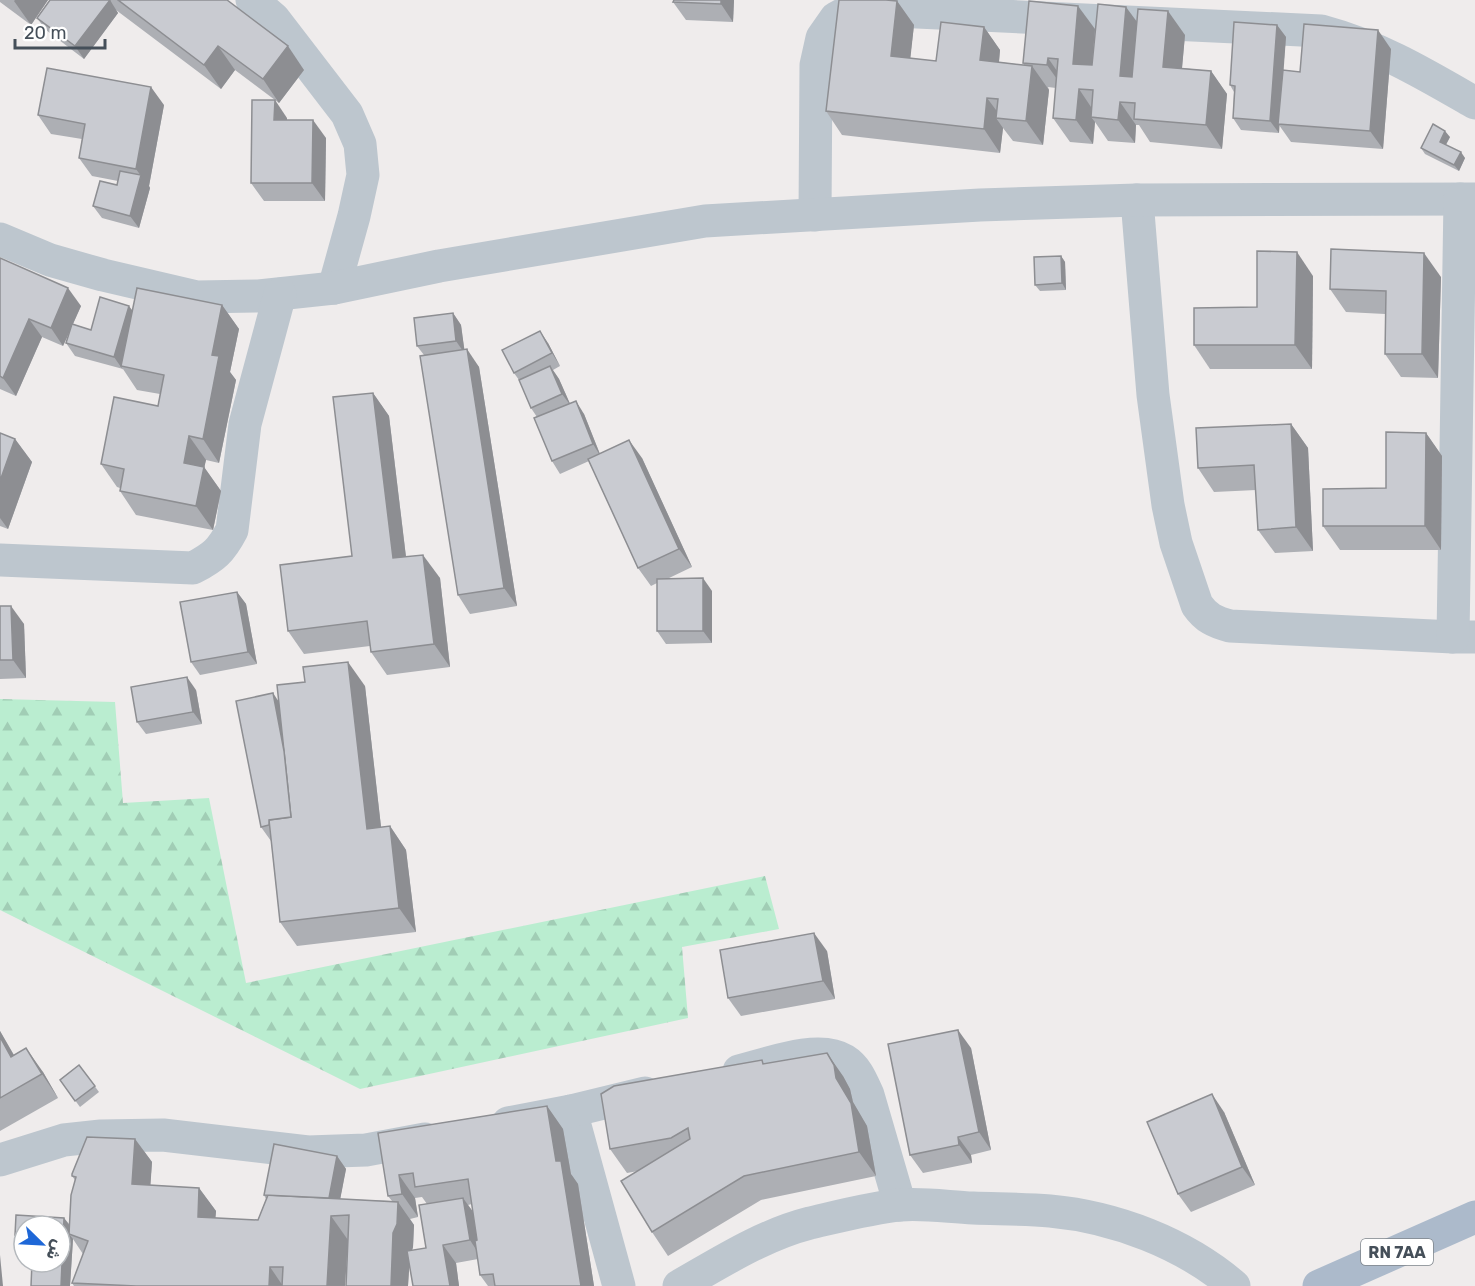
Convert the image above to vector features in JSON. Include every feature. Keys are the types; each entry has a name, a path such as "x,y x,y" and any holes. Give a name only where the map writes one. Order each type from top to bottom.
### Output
{"main road":[{"name":"RN 7AA","path":"1319,1286 1475,1217"}],"street":[{"path":"252,0 274,19 346,114 360,144 363,175 334,288"},
{"path":"815,215 816,65 822,38 836,18 853,9 1321,31 1356,40 1409,64 1475,103"},
{"path":"0,239 50,260 197,297 259,296 334,288 439,266 705,221 980,205 1137,200 1468,200 1464,637 1230,626 1211,620 1197,605 1176,543 1167,505 1154,395 1137,200"},
{"path":"0,560 193,568 213,558 224,546 232,530 245,424 280,294"},
{"path":"709,1078 801,1056 817,1054 835,1056 845,1061 861,1079 868,1095 900,1205"},
{"path":"0,1160 64,1140 101,1136 163,1135 308,1152 366,1150 571,1111 675,1086"},
{"path":"571,1111 619,1286"},
{"path":"679,1286 728,1257 809,1223 900,1205 1051,1211 1092,1218 1135,1231 1184,1251 1216,1271 1234,1286"}],"green space":[{"path":"0,699 115,702 123,803 209,798 246,983 765,876 779,929 682,947 688,1018 360,1089 0,910"}],"building":[{"path":"50,0 110,0 75,46 37,18"},
{"path":"118,0 227,0 288,46 263,79 218,46 204,65"},
{"path":"674,0 721,0 721,4 673,2"},
{"path":"839,0 897,1 891,56 936,61 941,22 984,27 980,60 1032,66 1026,121 996,118 998,99 987,98 984,129 826,111"},
{"path":"1029,1 1078,6 1073,64 1092,65 1098,4 1126,7 1120,76 1132,77 1138,9 1168,11 1163,67 1211,71 1206,125 1134,119 1135,103 1120,102 1118,120 1091,117 1093,90 1079,89 1076,120 1053,118 1058,59 1048,58 1047,65 1023,63"},
{"path":"1234,22 1277,25 1270,121 1233,118 1235,86 1230,85"},
{"path":"1304,24 1378,30 1370,131 1278,124 1283,70 1300,72"},
{"path":"47,68 151,87 136,169 79,158 85,124 38,115"},
{"path":"252,100 275,100 274,120 313,120 312,183 251,183"},
{"path":"1433,124 1445,131 1440,142 1461,152 1454,165 1421,148"},
{"path":"120,171 141,175 130,216 93,206 100,181 117,185"},
{"path":"1331,249 1424,253 1422,354 1385,354 1386,291 1330,289"},
{"path":"1257,251 1297,252 1295,345 1194,345 1194,308 1257,307"},
{"path":"1061,256 1062,283 1035,285 1034,257"},
{"path":"0,258 68,288 51,328 29,319 3,378 0,376"},
{"path":"137,288 222,305 212,355 219,356 203,439 189,436 184,463 204,467 196,506 120,491 124,469 101,464 114,397 158,406 164,375 121,366"},
{"path":"100,297 129,306 114,357 66,343 72,324 91,330"},
{"path":"453,313 456,341 417,346 414,318"},
{"path":"540,331 552,353 514,373 502,350"},
{"path":"467,349 504,588 458,595 420,356"},
{"path":"550,366 562,394 531,408 519,380"},
{"path":"373,393 393,558 423,555 434,644 371,652 367,621 288,631 280,565 352,556 333,397"},
{"path":"576,401 593,444 552,461 534,418"},
{"path":"1291,424 1296,527 1258,530 1254,465 1198,468 1196,428"},
{"path":"1386,432 1426,433 1425,526 1323,526 1323,489 1386,488"},
{"path":"0,433 15,439 0,481"},
{"path":"629,440 679,549 638,568 588,459"},
{"path":"703,578 703,631 657,631 657,579"},
{"path":"237,592 248,652 191,662 180,602"},
{"path":"0,606 11,606 13,660 0,660"},
{"path":"348,662 367,829 390,826 399,908 280,922 269,820 291,817 277,685 305,682 303,667"},
{"path":"187,677 193,712 137,722 131,687"},
{"path":"273,693 284,751 291,817 269,820 269,825 261,827 236,701"},
{"path":"814,933 823,981 728,998 720,950"},
{"path":"958,1030 979,1132 958,1137 959,1145 910,1155 888,1044"},
{"path":"0,1037 11,1057 26,1048 42,1074 0,1098"},
{"path":"827,1053 834,1065 836,1078 851,1103 859,1152 744,1176 652,1232 621,1181 690,1139 688,1128 671,1138 610,1149 601,1094 614,1086 762,1060 763,1064"},
{"path":"79,1065 95,1086 75,1101 60,1080"},
{"path":"1212,1094 1242,1167 1178,1194 1147,1122"},
{"path":"547,1106 556,1161 561,1161 581,1286 495,1286 493,1274 480,1275 468,1179 415,1187 413,1173 399,1175 402,1194 388,1196 378,1133"},
{"path":"87,1137 135,1139 132,1184 199,1188 198,1217 258,1220 268,1195 398,1202 397,1224 393,1233 391,1286 346,1286 349,1215 331,1216 327,1286 282,1286 283,1267 270,1267 269,1286 136,1286 72,1283 88,1241 72,1235 71,1195 76,1177 72,1174"},
{"path":"274,1144 337,1156 329,1198 264,1195"},
{"path":"463,1198 470,1240 443,1245 450,1286 413,1286 407,1251 426,1248 419,1205"},
{"path":"32,1274 62,1274 61,1286 31,1286"}]}
